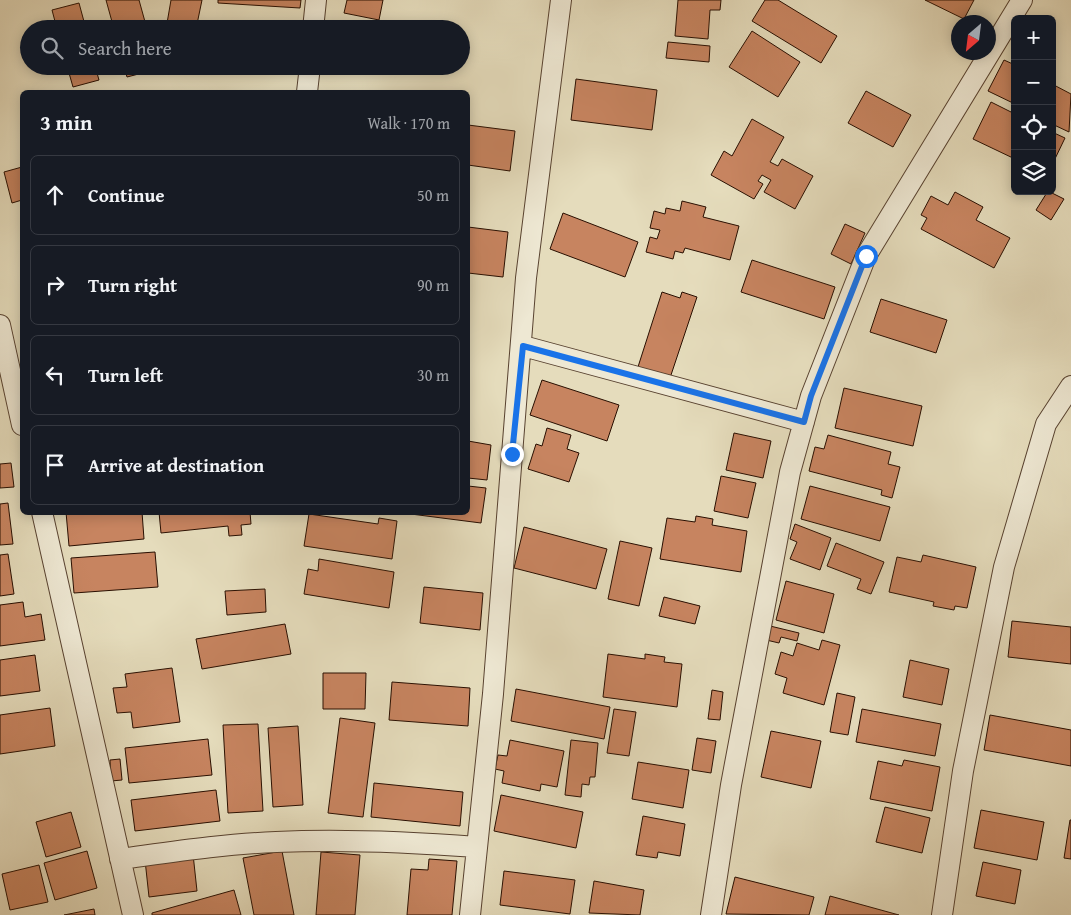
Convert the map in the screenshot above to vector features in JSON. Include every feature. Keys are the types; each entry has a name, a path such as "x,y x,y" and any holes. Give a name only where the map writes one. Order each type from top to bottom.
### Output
{"street":[{"path":"314,20 316,0"},
{"path":"470,915 493,694 512,454 523,346 526,278 561,0"},
{"path":"711,915 730,785 790,472 811,396 866,256 1022,0"},
{"path":"307,90 309,75"},
{"path":"0,325 20,416"},
{"path":"523,346 804,422"},
{"path":"942,915 963,771 1004,567 1046,424 1071,386"},
{"path":"43,515 133,915"},
{"path":"120,859 217,846 276,842 394,841 477,847"}],"building":[{"path":"106,0 139,0 145,20 112,20"},
{"path":"171,0 202,0 198,20 168,20"},
{"path":"218,0 301,0 300,8 218,3"},
{"path":"347,0 383,0 379,20 344,13"},
{"path":"678,0 721,0 720,10 710,10 708,39 675,36"},
{"path":"765,0 778,0 837,36 821,63 752,21"},
{"path":"925,0 974,0 966,15 956,15"},
{"path":"79,3 84,20 55,20 52,10"},
{"path":"752,31 800,62 778,97 729,67"},
{"path":"668,42 710,46 709,62 666,58"},
{"path":"1004,60 1011,63 1011,102 988,91"},
{"path":"70,75 98,75 99,80 73,87"},
{"path":"576,79 657,90 652,130 571,120"},
{"path":"1056,86 1071,94 1069,132 1056,126"},
{"path":"866,91 911,115 893,147 848,123"},
{"path":"991,102 1011,112 1011,157 973,139"},
{"path":"752,119 784,137 770,162 778,166 782,159 813,176 795,209 764,192 771,180 762,175 758,181 763,184 754,199 711,175 724,151 732,156"},
{"path":"470,125 515,131 510,171 470,165"},
{"path":"1056,134 1065,138 1056,157"},
{"path":"20,168 20,201 12,203 4,172"},
{"path":"955,192 983,207 976,220 1010,238 994,268 921,229 927,218 921,215 931,196 948,205"},
{"path":"1045,195 1056,195 1064,199 1051,220 1036,210"},
{"path":"682,201 706,207 703,217 739,226 730,260 685,248 683,253 675,251 673,259 646,252 650,237 657,239 660,230 650,228 654,211 665,214 666,208 680,211"},
{"path":"563,213 638,242 625,277 550,249"},
{"path":"845,224 865,233 851,264 831,254"},
{"path":"470,227 508,232 503,277 470,273"},
{"path":"752,260 835,287 824,319 741,292"},
{"path":"662,292 680,298 682,292 697,297 669,381 637,370"},
{"path":"881,299 947,320 936,353 870,332"},
{"path":"542,380 619,405 607,441 530,415"},
{"path":"844,388 922,406 913,446 835,428"},
{"path":"547,428 571,435 567,449 579,453 569,482 528,469 536,444 542,446"},
{"path":"734,433 771,441 763,478 726,470"},
{"path":"828,435 891,452 888,464 900,467 892,498 881,495 882,490 809,471 815,447 824,449"},
{"path":"470,441 491,445 487,480 470,478"},
{"path":"11,463 14,487 0,488 0,464"},
{"path":"721,476 756,483 748,518 714,511"},
{"path":"470,486 486,488 481,523 419,515 470,515"},
{"path":"810,486 890,507 880,541 801,519"},
{"path":"8,503 13,544 0,545 0,504"},
{"path":"66,515 142,515 144,539 69,546"},
{"path":"159,515 250,515 251,524 241,525 242,535 229,536 228,526 161,533"},
{"path":"309,515 378,524 379,518 397,521 392,559 304,546"},
{"path":"696,516 713,519 712,525 747,531 741,572 660,559 667,518 695,522"},
{"path":"795,524 831,538 820,570 790,559 797,542 790,539"},
{"path":"524,527 607,549 596,589 514,568"},
{"path":"620,541 652,548 639,606 608,599"},
{"path":"836,543 884,562 871,594 857,589 861,579 827,566"},
{"path":"155,552 158,587 74,593 71,558"},
{"path":"8,554 14,594 0,596 0,555"},
{"path":"923,555 976,567 967,608 955,606 954,610 933,606 934,602 889,592 897,557 921,562"},
{"path":"319,559 394,572 389,608 304,594 308,569 318,571"},
{"path":"786,581 834,594 824,633 776,620"},
{"path":"424,587 483,593 480,630 420,623"},
{"path":"265,589 266,612 227,615 225,591"},
{"path":"664,597 700,606 695,624 659,616"},
{"path":"23,602 25,617 41,614 45,640 0,646 0,605"},
{"path":"1012,621 1071,627 1071,664 1008,657"},
{"path":"285,624 291,654 202,669 196,639"},
{"path":"766,625 799,633 797,641 781,637 779,643 762,639"},
{"path":"822,640 840,645 824,705 783,693 787,678 775,674 781,652 793,656 797,643 819,650"},
{"path":"608,654 645,659 645,654 665,657 664,662 682,664 677,707 603,697"},
{"path":"35,655 40,691 0,696 0,660"},
{"path":"910,660 949,669 942,705 903,697"},
{"path":"172,668 180,722 133,728 131,712 117,713 113,688 127,687 125,674"},
{"path":"323,673 366,673 365,709 323,709"},
{"path":"392,682 470,688 468,726 389,720"},
{"path":"516,689 610,707 604,739 511,721"},
{"path":"712,690 723,692 720,720 708,719"},
{"path":"837,693 855,697 848,735 830,732"},
{"path":"50,708 55,746 0,754 0,715"},
{"path":"614,709 636,712 629,756 607,753"},
{"path":"862,709 941,724 935,756 856,742"},
{"path":"990,715 1071,730 1071,766 984,750"},
{"path":"340,718 375,723 363,817 328,813"},
{"path":"258,724 263,811 228,813 223,725"},
{"path":"298,726 303,805 273,807 268,728"},
{"path":"771,731 821,741 811,788 761,777"},
{"path":"697,738 716,741 711,773 692,770"},
{"path":"208,739 212,775 129,783 125,748"},
{"path":"510,740 564,751 557,787 541,784 540,791 502,783 504,771 495,769 498,755 507,756"},
{"path":"571,740 598,743 595,777 590,777 589,785 582,784 581,797 565,795"},
{"path":"120,759 122,780 111,781 110,760"},
{"path":"904,760 940,767 932,811 870,799 878,761 902,766"},
{"path":"638,762 689,770 683,808 632,799"},
{"path":"374,783 463,792 460,826 371,817"},
{"path":"216,790 220,821 135,831 131,800"},
{"path":"501,795 583,812 576,848 494,831"},
{"path":"885,807 930,818 922,853 876,842"},
{"path":"981,810 1044,822 1037,860 974,848"},
{"path":"71,812 81,847 46,857 36,822"},
{"path":"643,816 685,824 680,856 658,852 657,858 636,855"},
{"path":"1071,820 1071,859 1064,858"},
{"path":"87,851 97,888 55,900 44,863"},
{"path":"282,851 294,915 254,915 243,858"},
{"path":"321,852 360,855 355,915 316,915"},
{"path":"193,854 197,891 149,897 145,860"},
{"path":"429,859 457,861 452,915 407,915 411,869 428,870"},
{"path":"983,862 1021,870 1015,904 976,896"},
{"path":"39,865 48,902 10,910 2,874"},
{"path":"504,871 575,880 570,914 500,905"},
{"path":"735,877 814,897 809,915 726,914"},
{"path":"594,881 644,890 640,915 589,913"},
{"path":"234,890 241,915 152,915 152,913"},
{"path":"830,896 899,915 825,915"},
{"path":"94,909 95,915 64,915"}],"route":[{"path":"512,454 523,346 668,387 804,422 811,396 866,256"}]}
